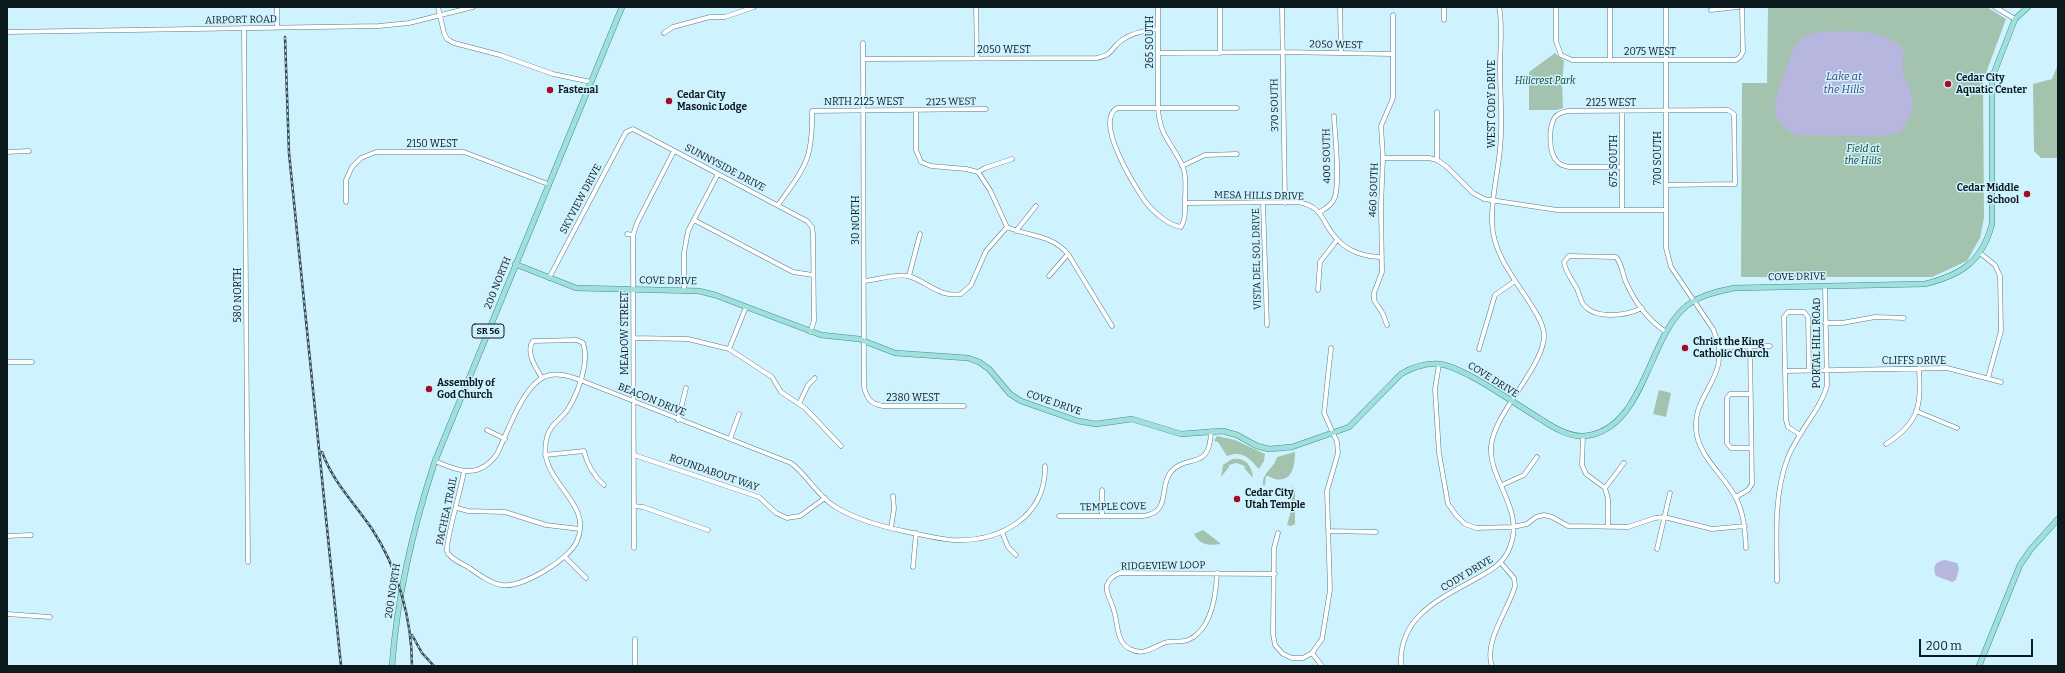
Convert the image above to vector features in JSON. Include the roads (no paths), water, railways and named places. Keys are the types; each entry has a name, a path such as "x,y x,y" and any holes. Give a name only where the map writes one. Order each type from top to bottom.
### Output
{"main road":[{"name":"200 NORTH","path":"392,666 394,639 408,557 419,510 436,461 515,264 622,7"},
{"path":"2015,19 2028,7"},
{"name":"COVE DRIVE","path":"515,264 576,288 699,291 715,295 821,336 864,341 895,353 968,358 980,362 989,369 1010,394 1021,401 1078,421 1096,424 1132,419 1176,433 1190,434 1211,431 1232,433 1257,446 1272,449 1292,447 1349,427 1402,374 1411,368 1423,364 1439,364 1461,370 1557,430 1583,436 1600,433 1616,423 1627,411 1666,332 1682,310 1694,301 1710,293 1734,288 1925,284 1948,278 1966,267 1980,253 1988,240 1992,224 1992,78 2015,19"},
{"path":"1979,666 2020,565 2031,549 2058,519"}],"street":[{"path":"277,7 277,27"},
{"path":"438,7 444,33 447,39 454,43 492,53 553,74 590,82"},
{"name":"AIRPORT ROAD","path":"7,32 379,26 409,23 472,7"},
{"path":"664,33 673,27 710,17 725,17 754,7"},
{"path":"976,7 977,58"},
{"name":"265 SOUTH","path":"1158,7 1158,108"},
{"path":"1220,7 1220,53"},
{"name":"370 SOUTH","path":"1282,7 1285,203"},
{"path":"1340,7 1341,52"},
{"path":"1444,7 1444,20"},
{"name":"WEST CODY DRIVE","path":"1493,201 1500,148 1499,7"},
{"name":"2075 WEST","path":"1556,7 1556,41 1560,55 1572,60 1736,60 1743,52 1742,7"},
{"path":"1610,7 1610,60"},
{"name":"700 SOUTH","path":"1666,7 1666,248 1671,267 1714,329 1720,347"},
{"path":"1711,10 1738,7"},
{"path":"1995,7 2015,19"},
{"name":"460 SOUTH","path":"1387,325 1383,314 1374,300 1376,287 1382,272 1381,206 1384,158 1381,126 1393,98 1394,15"},
{"name":"580 NORTH","path":"244,28 248,562"},
{"name":"2050 WEST","path":"863,59 1104,57 1122,40 1136,34 1158,29"},
{"name":"30 NORTH","path":"864,43 864,387 866,396"},
{"name":"2050 WEST","path":"1158,53 1341,52 1393,54"},
{"path":"1158,108 1162,133 1182,166 1185,174 1185,220 1181,227 1173,226 1145,201 1115,149 1111,137 1112,111 1117,108 1158,108 1237,108"},
{"name":"2125 WEST","path":"916,110 986,109"},
{"name":"2125 WEST","path":"1622,167 1569,167 1561,165 1555,160 1552,152 1551,127 1553,120 1557,115 1568,111 1622,112 1666,109 1728,110 1734,114 1735,184 1666,185"},
{"path":"916,110 916,150 921,162 931,166 966,169 978,172 990,190 1007,228 1054,241 1068,254 1112,326"},
{"name":"NRTH 2125 WEST","path":"778,205 799,176 809,156 813,138 812,111 916,110"},
{"path":"1437,112 1437,160"},
{"name":"675 SOUTH","path":"1622,112 1622,210"},
{"name":"400 SOUTH","path":"1320,212 1329,206 1335,196 1337,169 1334,116"},
{"name":"SUNNYSIDE DRIVE","path":"629,129 633,129 807,221 812,226 814,275"},
{"name":"SKYVIEW DRIVE","path":"549,278 626,132 629,129"},
{"name":"MEADOW STREET","path":"634,548 633,235 637,223 674,151"},
{"path":"7,152 28,152"},
{"name":"2150 WEST","path":"346,202 346,180 352,167 361,158 376,152 464,152 548,184"},
{"path":"1182,166 1205,155 1237,154"},
{"path":"1384,158 1429,158 1437,160 1447,167 1478,197 1493,201 1557,210 1666,210"},
{"path":"978,172 985,168 1012,159"},
{"path":"684,290 685,242 694,220 718,174"},
{"name":"CODY DRIVE","path":"1401,666 1401,655 1406,636 1414,620 1426,608 1505,560 1511,545 1513,527 1510,505 1492,464 1491,446 1496,429 1540,353 1544,335 1540,320 1498,252 1492,224 1493,201"},
{"name":"MESA HILLS DRIVE","path":"1185,203 1308,204 1320,212"},
{"name":"VISTA DEL SOL DRIVE","path":"1264,203 1267,325"},
{"path":"1016,231 1036,206"},
{"path":"1320,212 1337,240 1365,256 1382,257"},
{"path":"694,220 793,272 814,275 814,321 810,332"},
{"path":"864,281 896,276 909,276 942,293 961,294 971,285 986,251 1007,228"},
{"path":"627,234 633,235"},
{"path":"909,276 920,234"},
{"path":"1318,290 1320,262 1337,240"},
{"path":"1980,253 1995,265 2000,276 2001,330 1988,378"},
{"path":"1049,276 1068,254"},
{"path":"1642,308 1631,313 1603,314 1592,311 1583,303 1578,290 1564,268 1564,262 1569,256 1616,257 1621,262 1623,274 1629,289 1642,308 1651,322 1666,332"},
{"path":"1479,350 1495,295 1515,281"},
{"name":"PORTAL HILL ROAD","path":"1777,581 1777,510 1781,480 1787,460 1799,434 1824,396 1826,370 1825,286"},
{"path":"729,349 746,307"},
{"path":"1799,434 1788,428 1787,424 1784,317 1788,312 1804,312 1808,317 1809,370"},
{"path":"1825,323 1842,323 1875,317 1904,318"},
{"path":"634,338 701,340 729,349 748,363 766,372 772,377 781,392 799,404 841,446"},
{"name":"PACHEA TRAIL","path":"464,471 446,546 449,556 492,582 510,586 521,582 566,558 578,540 580,529 577,509 549,470 545,455 547,435 551,428 569,408 580,380 584,366 585,348 583,343 577,340 533,341 530,345 530,350 542,378"},
{"path":"1736,497 1748,490 1752,484 1750,346"},
{"path":"1746,548 1745,526 1736,497 1701,447 1697,436 1696,421 1699,409 1716,375 1720,362 1720,347 1770,346"},
{"path":"1278,533 1274,548 1275,574 1273,634 1276,645 1283,654 1292,658 1303,658 1312,653 1322,639 1330,590 1327,491 1338,453 1334,433 1324,413 1324,402 1331,365 1331,348"},
{"path":"7,362 32,362"},
{"path":"1439,364 1435,389 1439,453 1448,504 1465,524 1476,528 1513,527 1527,524 1536,517 1544,515 1552,517 1568,526 1628,527 1655,518 1664,517 1712,529 1745,526"},
{"path":"1886,444 1903,433 1910,424 1916,411 1920,394 1919,368"},
{"name":"CLIFFS DRIVE","path":"1786,371 1947,368 2001,382"},
{"name":"BEACON DRIVE","path":"542,378 558,374 580,380 678,420 791,463 802,471 825,498 842,510 871,523 916,533 958,540 974,539 1002,532 1019,522 1040,497 1045,466"},
{"path":"436,461 464,471 475,471 491,463 530,387 542,378"},
{"path":"799,404 808,385 815,378"},
{"path":"678,420 686,388"},
{"path":"1750,394 1730,394 1727,398 1727,443 1731,448 1751,448"},
{"name":"2380 WEST","path":"866,396 870,402 883,406 964,406"},
{"path":"1916,411 1957,428"},
{"path":"730,439 739,414"},
{"path":"487,430 505,438"},
{"name":"TEMPLE COVE","path":"1059,516 1143,516 1154,512 1163,502 1170,473 1175,468 1206,454 1210,446 1211,431"},
{"path":"1583,436 1582,465 1586,474 1605,488 1608,498 1608,527"},
{"path":"545,455 584,451 586,460 592,471 604,485"},
{"name":"ROUNDABOUT WAY","path":"634,455 759,497 776,513 787,518 800,516 825,498"},
{"path":"1502,485 1524,475 1537,457"},
{"path":"1605,488 1624,463"},
{"path":"1102,490 1102,516"},
{"path":"1657,549 1670,493"},
{"path":"891,528 894,509 893,496"},
{"path":"634,506 643,507 708,530"},
{"path":"456,508 468,511 505,512 546,524 580,529"},
{"path":"1328,531 1376,532"},
{"path":"1002,532 1008,547 1016,556"},
{"path":"912,566 916,533"},
{"path":"7,536 31,535"},
{"path":"566,558 586,578"},
{"path":"1492,666 1489,659 1491,647 1515,586 1514,578 1500,563"},
{"name":"RIDGEVIEW LOOP","path":"1217,573 1216,593 1207,620 1201,629 1190,639 1165,642 1145,652 1135,651 1124,645 1121,640 1113,607 1107,591 1107,584 1112,577 1120,573 1217,573 1275,574"},
{"path":"7,614 50,617"},
{"path":"634,639 635,666"},
{"path":"1312,653 1322,666"}],"water":[{"name":"Lake at the Hills","path":"1857,31 1883,36 1895,42 1905,51 1902,66 1912,96 1913,107 1911,114 1901,132 1883,136 1798,135 1787,129 1780,122 1776,114 1776,96 1796,44 1807,35 1828,32"},
{"path":"1945,560 1957,563 1959,568 1956,580 1952,582 1936,576 1934,570 1937,563"}],"railway":[{"path":"285,37 289,153 341,666"},
{"path":"322,452 332,474 372,529 389,560 402,595 406,613 412,666"},
{"path":"412,635 422,653 434,666"}],"place":[{"name":"Cedar City Aquatic Center","path":"1948,84"},
{"name":"Fastenal","path":"550,90"},
{"name":"Cedar City Masonic Lodge","path":"669,101"},
{"name":"Cedar Middle School","path":"2027,194"},
{"name":"Christ the King Catholic Church","path":"1685,348"},
{"name":"Assembly of God Church","path":"429,389"},
{"name":"Cedar City Utah Temple","path":"1237,499"}],"park label":[{"name":"Hillcrest Park","path":"1545,81"},
{"name":"Field at the Hills","path":"1863,154"}]}
